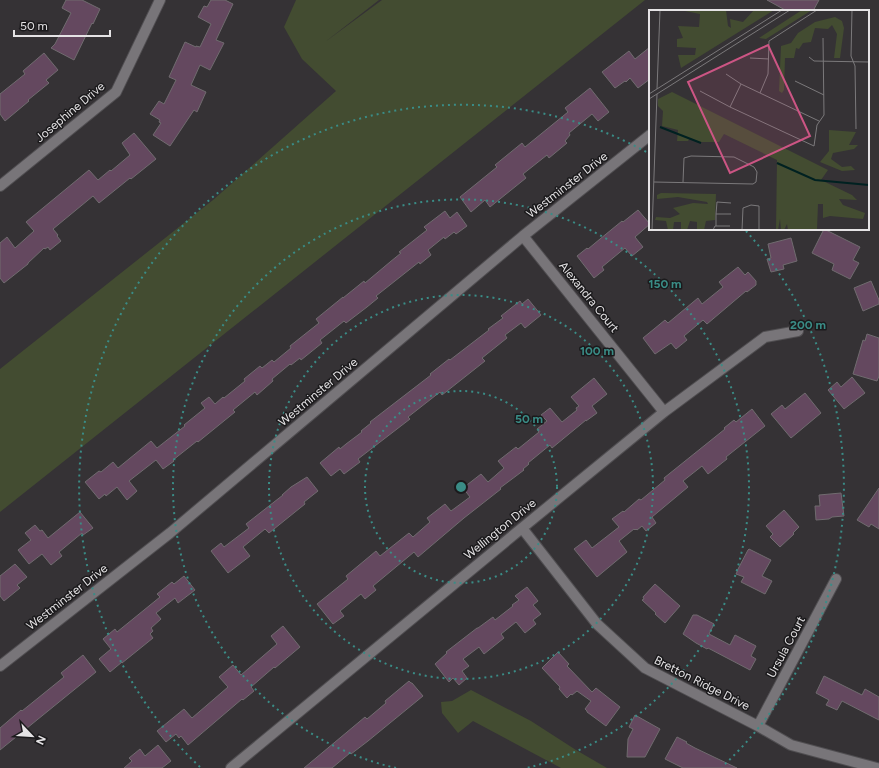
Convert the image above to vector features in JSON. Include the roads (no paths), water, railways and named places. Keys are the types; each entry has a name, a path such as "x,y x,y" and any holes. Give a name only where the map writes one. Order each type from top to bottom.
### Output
{"street":[{"name":"Josephine Drive","path":"0,186 116,92 160,0"},
{"name":"Westminster Drive","path":"0,666 170,533 523,236 649,136"},
{"name":"Alexandra Court","path":"523,236 664,412"},
{"name":"Wellington Drive","path":"231,768 664,412 765,337 798,331"},
{"name":"Bretton Ridge Drive","path":"522,528 597,624 645,668 758,726 791,745 877,768"},
{"name":"Ursula Court","path":"758,726 836,579"}]}
